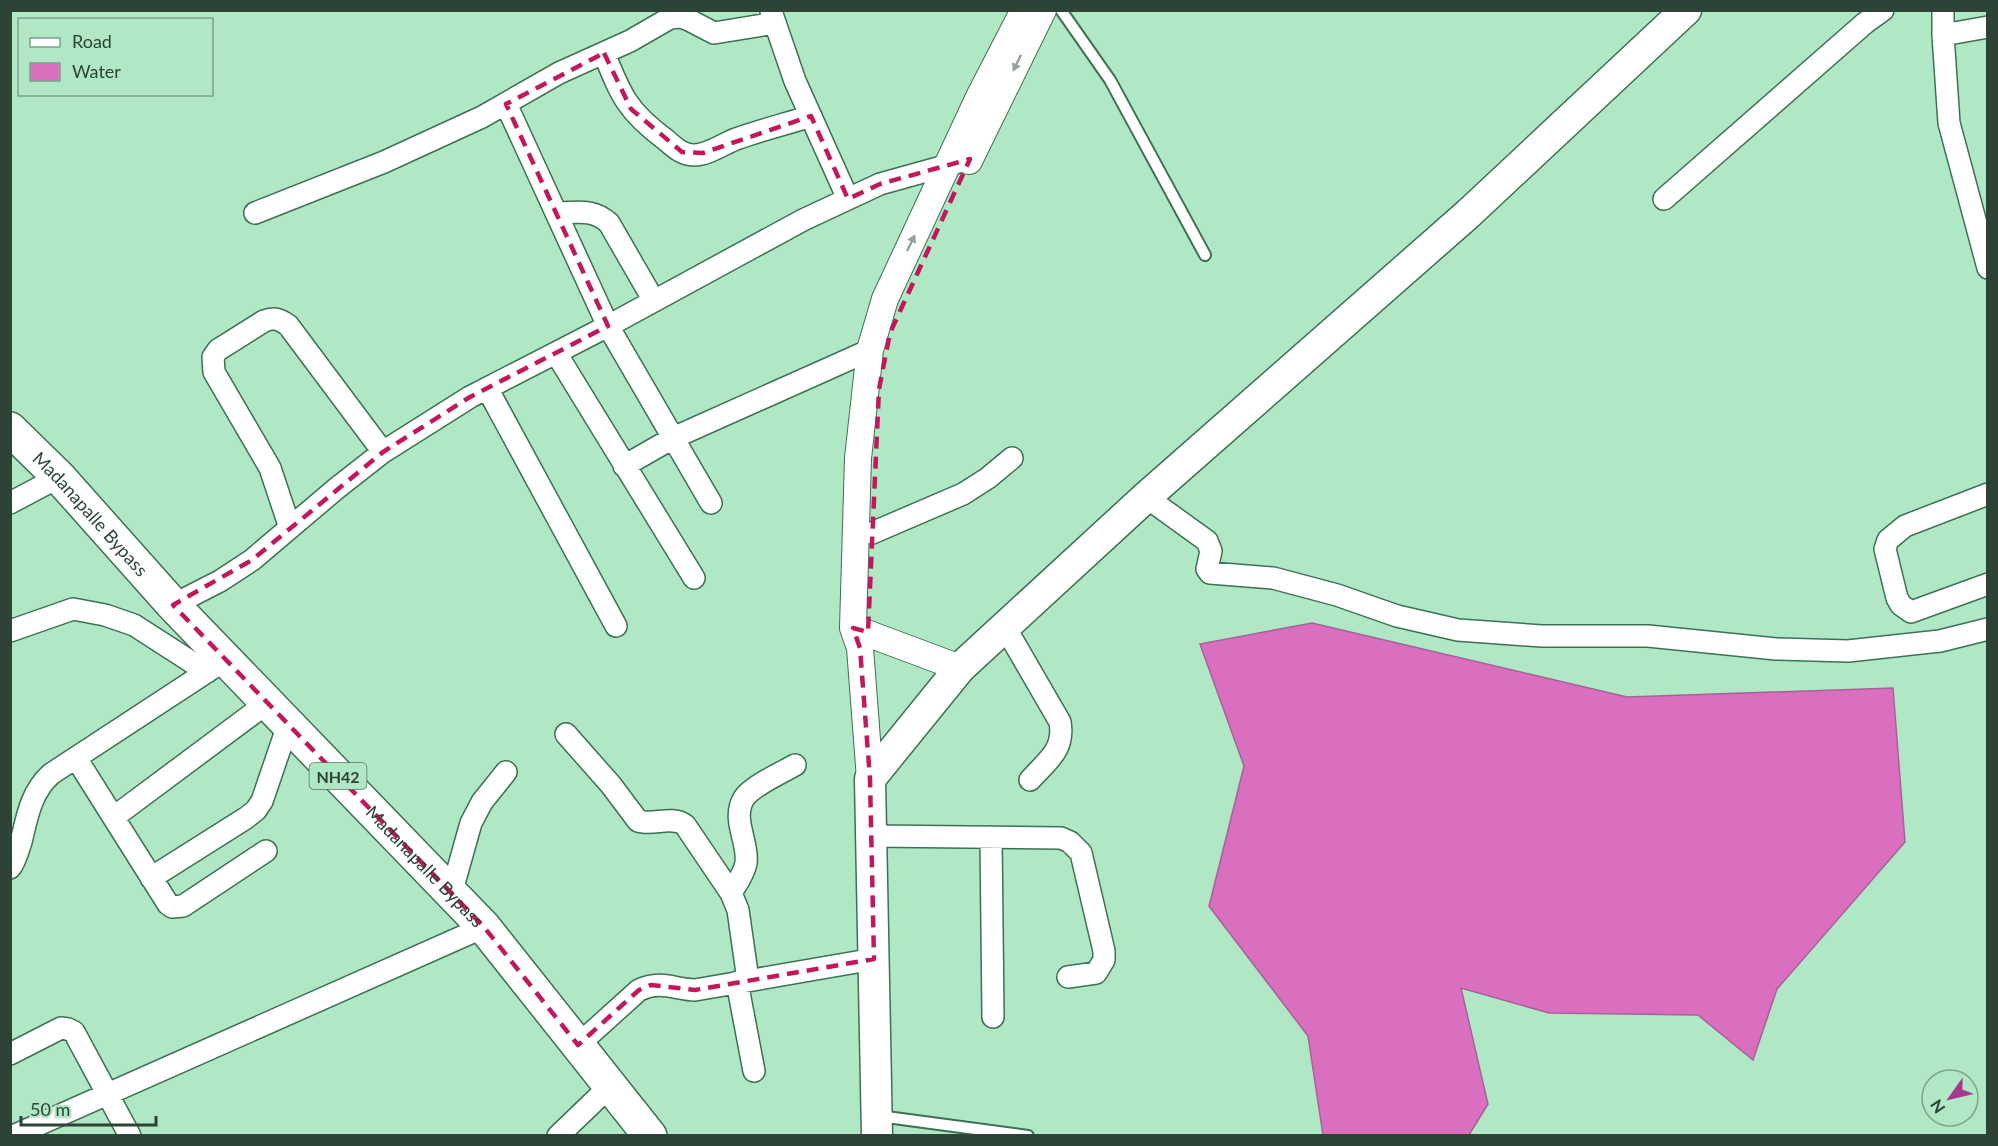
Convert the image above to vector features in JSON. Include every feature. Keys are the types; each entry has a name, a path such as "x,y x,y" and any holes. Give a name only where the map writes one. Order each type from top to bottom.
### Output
{"highway":[{"name":"Madanapalle Bypass","path":"10,429 59,477 173,606 216,666 278,714 484,927 650,1136"}],"main road":[{"path":"877,1126 870,779 960,668 1146,497 1468,214 1686,10"}],"street":[{"path":"860,636 872,533 879,389 890,333 959,162 979,97 1024,10"},
{"path":"870,779 860,636 858,458 870,350 885,299 1043,10"},
{"path":"1664,199 1860,17 1883,10"},
{"path":"1942,10 1948,123 1982,227 1988,268"},
{"path":"255,213 384,162 482,117 559,73 630,41 670,18 681,17 714,33 773,17 795,81 848,199"},
{"path":"1943,35 1988,27"},
{"path":"604,52 618,90 631,109 646,125 681,152 693,155 704,153 738,139 811,116"},
{"path":"506,104 608,326 711,503"},
{"path":"173,606 220,581 252,560 383,452 487,388 608,326 803,220 880,184 959,162"},
{"path":"556,213 591,213 604,219 654,301"},
{"path":"290,528 270,468 214,372 213,357 218,350 264,321 272,318 280,319 288,325 383,452"},
{"path":"624,466 673,438 870,350"},
{"path":"556,353 694,578"},
{"path":"487,388 616,626"},
{"path":"872,533 963,494 988,478 1012,458"},
{"path":"10,503 59,477"},
{"path":"1988,494 1905,525 1888,540 1885,549 1897,598 1901,605 1911,612 1988,584"},
{"path":"1146,497 1207,542 1211,551 1207,569 1210,573 1273,578 1337,595 1397,616 1458,630 1542,636 1648,636 1776,649 1848,651 1940,641 1988,629"},
{"path":"10,631 72,609 105,615 134,625 216,666"},
{"path":"1005,627 1060,722 1062,734 1060,745 1055,753 1030,780"},
{"path":"860,636 960,668"},
{"path":"10,868 40,784 51,774 216,666"},
{"path":"114,818 278,714"},
{"path":"151,878 256,810 262,801 278,714"},
{"path":"566,734 611,785 638,821 645,823 676,821 685,825 731,892 738,910 742,981 754,1071"},
{"path":"76,758 168,904 177,908 183,906 266,851"},
{"path":"731,892 746,861 740,830 740,810 744,798 751,791 795,765"},
{"path":"451,894 471,824 482,802 506,772"},
{"path":"871,836 1061,838 1070,842 1082,853 1104,951 1104,960 1096,973 1068,977"},
{"path":"991,837 993,1017"},
{"path":"13,1136 484,927"},
{"path":"578,1045 639,990 651,984 695,990 874,959"},
{"path":"10,1054 61,1028 68,1029 79,1039 130,1136"},
{"path":"558,1136 610,1086"}],"lane":[{"path":"1061,10 1110,80 1205,255"},
{"path":"877,1126 1028,1136"}],"highlighted area":[{"path":"604,53 631,109 682,152 703,153 811,116 848,199 880,184 970,159 890,333 879,389 868,632 853,628 860,648 870,779 874,959 695,990 651,985 639,990 578,1045 484,927 173,605 252,560 383,452 470,397 608,326 506,104"}],"water":[{"path":"1312,623 1627,697 1893,688 1905,842 1777,989 1753,1060 1698,1015 1549,1013 1461,988 1488,1104 1469,1135 1323,1135 1308,1036 1209,906 1244,766 1200,644"}]}
